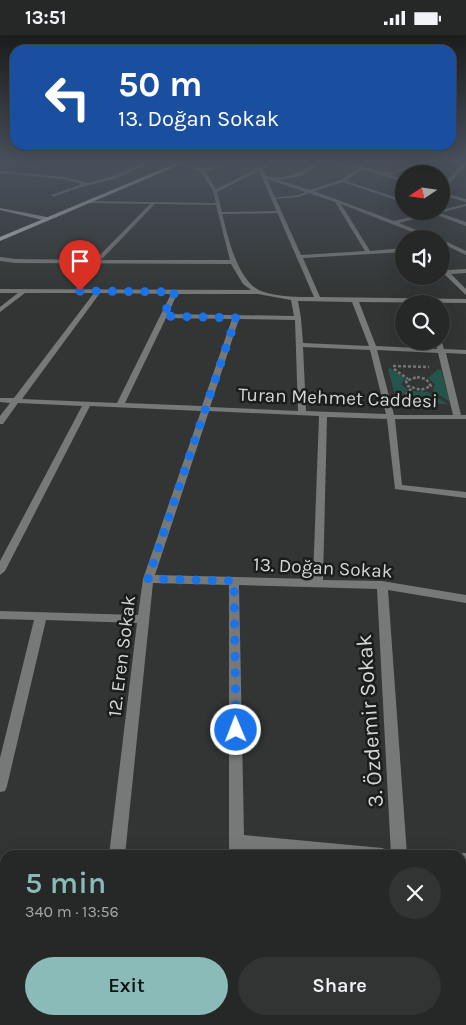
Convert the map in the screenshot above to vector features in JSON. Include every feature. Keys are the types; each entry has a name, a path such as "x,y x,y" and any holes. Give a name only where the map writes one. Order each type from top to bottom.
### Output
{"main road":[{"path":"0,239 78,206"},
{"path":"0,209 47,219"}],"street":[{"path":"97,261 151,206"},
{"path":"219,206 234,262 245,283 258,292"},
{"path":"278,206 318,299"},
{"path":"340,206 369,253"},
{"path":"348,206 412,230"},
{"path":"221,213 280,212"},
{"path":"450,218 466,224"},
{"path":"394,223 404,220"},
{"path":"452,245 466,253"},
{"path":"300,257 395,251"},
{"path":"0,259 16,261 234,262"},
{"path":"450,270 466,271"},
{"path":"450,276 466,293"},
{"path":"0,291 258,292 294,299 395,301"},
{"path":"0,309 24,291"},
{"path":"0,423 99,291"},
{"path":"120,405 175,292"},
{"path":"294,299 298,318 302,413"},
{"path":"355,300 373,347 390,417 398,487 466,495"},
{"path":"450,301 465,301"},
{"path":"163,316 298,318"},
{"name":"12. Eren Sokak","path":"118,850 148,579 236,318"},
{"path":"299,345 466,352"},
{"path":"442,351 444,368 462,417"},
{"name":"Turan Mehmet Caddesi","path":"0,400 390,417 462,417"},
{"path":"0,571 87,404"},
{"path":"318,582 323,414"},
{"name":"13. Doğan Sokak","path":"148,579 382,585 466,599"},
{"path":"234,581 237,849 261,850"},
{"name":"3. Özdemir Sokak","path":"382,585 399,850"},
{"path":"0,615 144,619"},
{"path":"0,786 41,616"}],"path":[{"path":"408,379 406,383 412,388 426,389 432,386 432,383 426,379 417,377 408,379 389,366 444,368"}],"green space":[{"path":"390,368 405,378 401,384 408,390 396,400 388,369"},
{"path":"438,369 441,370 450,402 433,391 435,384 428,378"},
{"path":"413,391 428,392 448,404 400,403"}],"route":[{"path":"80,291 175,292 163,316 236,318 148,579 234,581 236,730"}]}
